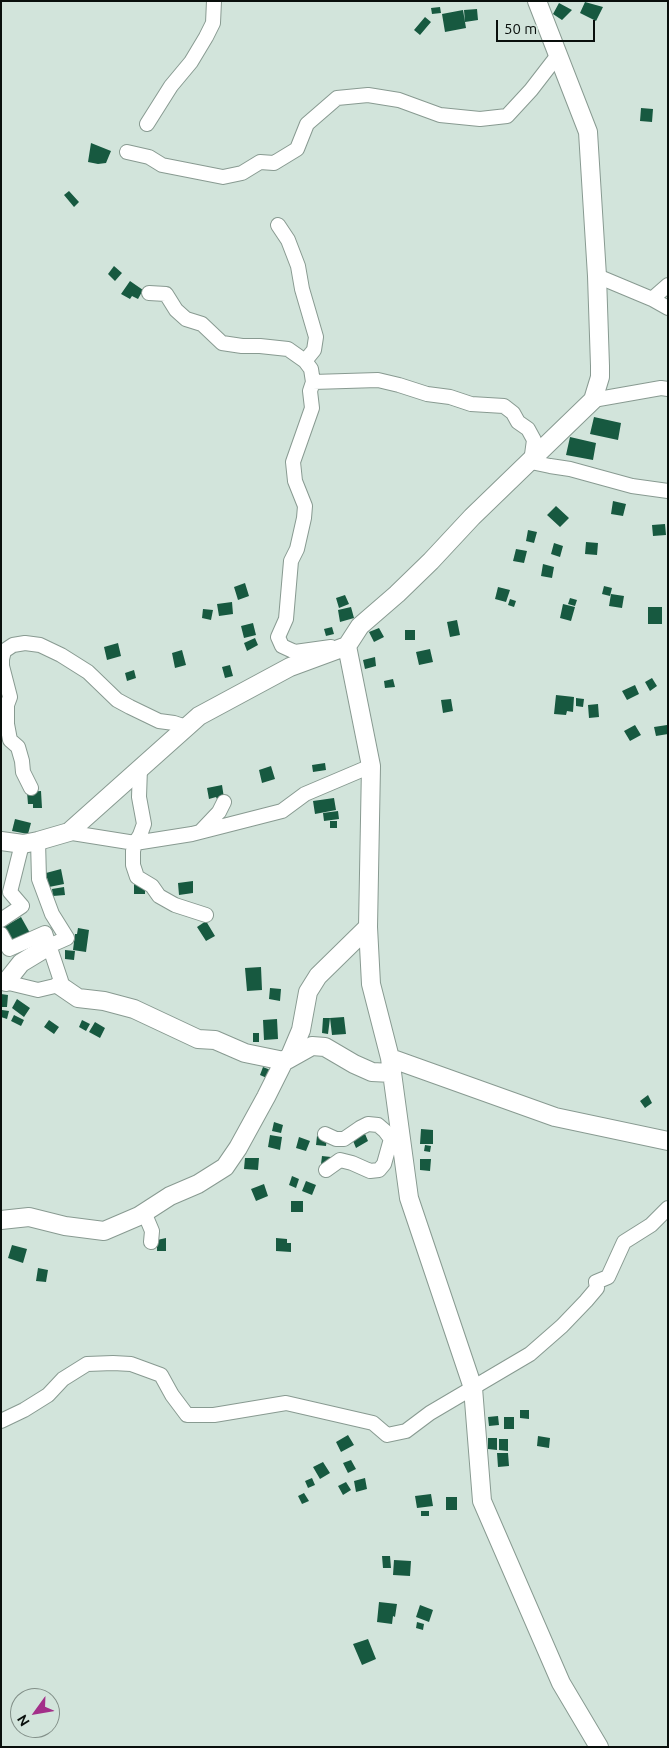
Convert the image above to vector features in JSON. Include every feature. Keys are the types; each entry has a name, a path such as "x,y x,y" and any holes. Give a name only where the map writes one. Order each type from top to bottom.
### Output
{"street":[{"path":"147,124 171,86 191,62 206,37 213,23 214,1"},
{"path":"1,841 30,842 69,832 199,716 290,667 347,646 360,626 397,594 472,517 593,400 600,377 597,276 588,132 537,1"},
{"path":"127,152 149,157 162,165 223,176 242,173 260,162 274,163 297,150 307,124 337,98 368,95 399,100 440,115 480,119 507,116 558,55"},
{"path":"278,225 288,240 298,266 302,289 316,337 314,350 306,361"},
{"path":"597,276 652,298 668,308"},
{"path":"652,298 668,285"},
{"path":"149,293 166,294 176,310 186,319 202,324 222,342 242,346 260,346 288,350 306,361 311,369 313,382 310,391 312,408 293,462 295,481 305,506 304,518 297,549 290,562 286,619 278,637 282,646 295,652 347,646"},
{"path":"313,382 378,380 428,394 450,397 471,404 504,406 513,414 518,422 528,429 534,440 531,462"},
{"path":"593,400 660,388 668,389"},
{"path":"531,462 570,469 632,486 668,491"},
{"path":"31,788 23,772 18,747 10,740 7,705 10,697 2,666 2,650 13,645 26,643 40,645 61,655 88,672 118,700 130,707 159,721 186,727"},
{"path":"347,646 371,766 368,927 371,984 391,1065 396,1141 408,1198 473,1388 482,1501 561,1683 599,1747"},
{"path":"66,832 134,843 200,832 282,810 305,794 371,766"},
{"path":"140,768 139,797 144,824 140,835 134,843 133,865 137,877 152,886 159,896 175,905 206,915"},
{"path":"200,832 219,812 224,802"},
{"path":"1,920 22,906 10,892 30,842"},
{"path":"30,842 39,879 52,914 67,938 20,963 4,982 38,990 59,985 78,998 104,1001 134,1009 198,1040 215,1040 245,1053 285,1060 312,1046 325,1047 372,1072 391,1065 555,1117 668,1141"},
{"path":"1,1220 29,1217 65,1226 104,1231 144,1212 170,1196 198,1184 225,1167 238,1148 301,1030 308,992 318,976 368,927"},
{"path":"1,934 9,949 45,933 61,981 59,985"},
{"path":"325,1134 336,1139 344,1139 368,1124 378,1125 396,1141"},
{"path":"326,1170 340,1160 370,1171 380,1170 396,1141"},
{"path":"1,1421 24,1410 48,1395 63,1378 87,1364 131,1364 160,1375 187,1415 214,1415 286,1403 373,1423 387,1435 406,1431 430,1413 530,1354 562,1326 597,1288 596,1282 608,1278 624,1242 651,1225 668,1208"},
{"path":"144,1212 152,1231 151,1242"}],"building":[{"path":"585,2 603,7 596,21 580,13"},
{"path":"559,3 572,10 562,20 553,14"},
{"path":"440,7 441,13 432,14 431,8"},
{"path":"477,9 478,20 465,22 464,10"},
{"path":"463,10 466,28 445,32 442,14"},
{"path":"425,17 431,22 420,35 414,30"},
{"path":"641,108 653,109 652,122 640,121"},
{"path":"91,143 111,151 106,163 88,162"},
{"path":"69,191 79,202 74,207 64,195"},
{"path":"114,266 122,273 115,281 108,274"},
{"path":"130,281 143,290 138,299 132,296 130,299 121,294"},
{"path":"594,417 621,423 618,440 590,434"},
{"path":"570,437 596,443 593,460 566,455"},
{"path":"613,501 626,504 623,516 611,514"},
{"path":"556,506 569,518 560,527 547,515"},
{"path":"665,524 666,535 653,536 652,525"},
{"path":"528,530 537,532 534,543 526,541"},
{"path":"586,542 598,543 597,555 585,554"},
{"path":"554,543 563,546 560,557 551,554"},
{"path":"516,549 527,551 524,563 513,561"},
{"path":"543,564 554,567 552,578 541,576"},
{"path":"245,583 249,596 238,600 234,587"},
{"path":"604,586 612,588 610,596 602,594"},
{"path":"498,587 510,590 506,602 495,599"},
{"path":"611,594 624,596 622,608 609,606"},
{"path":"345,595 349,604 339,608 336,598"},
{"path":"570,598 577,600 575,606 568,604"},
{"path":"510,599 516,601 514,607 508,605"},
{"path":"232,602 233,614 219,616 217,604"},
{"path":"563,604 575,607 571,621 560,618"},
{"path":"351,607 354,618 340,622 338,610"},
{"path":"648,607 662,607 662,624 648,624"},
{"path":"203,609 213,610 211,620 202,618"},
{"path":"457,620 460,635 450,637 447,622"},
{"path":"253,623 256,635 244,638 241,626"},
{"path":"332,627 334,634 326,636 324,629"},
{"path":"379,628 384,637 374,642 369,632"},
{"path":"405,630 415,630 415,640 405,640"},
{"path":"255,638 258,645 247,651 244,643"},
{"path":"118,643 121,656 107,660 104,647"},
{"path":"430,649 433,662 419,665 416,652"},
{"path":"182,650 186,665 175,668 172,653"},
{"path":"375,657 376,666 365,669 363,660"},
{"path":"230,665 233,676 225,678 222,667"},
{"path":"134,670 136,678 127,681 125,673"},
{"path":"652,678 657,686 650,691 645,682"},
{"path":"393,679 395,687 385,688 384,681"},
{"path":"635,685 639,694 627,700 622,691"},
{"path":"556,695 574,697 573,712 567,711 566,715 554,714"},
{"path":"576,698 584,699 583,707 576,706"},
{"path":"451,699 453,711 443,713 441,700"},
{"path":"598,704 599,717 589,718 588,705"},
{"path":"635,725 641,735 630,741 624,731"},
{"path":"667,725 668,734 656,736 654,727"},
{"path":"325,763 326,770 313,772 312,765"},
{"path":"271,766 275,779 262,783 259,770"},
{"path":"222,785 224,798 217,799 216,797 209,799 207,788"},
{"path":"41,791 42,808 33,808 33,804 28,804 27,792"},
{"path":"334,798 336,810 315,814 313,801"},
{"path":"338,811 339,819 324,821 323,813"},
{"path":"15,819 31,823 28,834 12,831"},
{"path":"330,821 337,821 337,828 330,828"},
{"path":"61,869 64,884 49,887 46,873"},
{"path":"193,881 193,893 179,895 178,883"},
{"path":"145,882 145,894 134,894 134,883"},
{"path":"64,887 65,895 53,896 52,889"},
{"path":"21,917 30,933 11,943 2,928"},
{"path":"206,921 215,936 206,941 197,927"},
{"path":"78,928 89,930 86,952 73,950 75,934 77,934"},
{"path":"65,950 75,951 74,960 65,959"},
{"path":"261,967 262,990 247,991 245,968"},
{"path":"270,988 281,989 280,1001 269,999"},
{"path":"1,994 8,995 7,1007 1,1007"},
{"path":"17,999 30,1008 24,1017 12,1008"},
{"path":"2,1010 9,1011 7,1019 1,1017"},
{"path":"14,1015 24,1020 21,1026 11,1021"},
{"path":"344,1017 346,1034 332,1035 330,1018"},
{"path":"323,1018 330,1018 328,1034 322,1033"},
{"path":"277,1019 278,1039 264,1040 263,1020"},
{"path":"49,1020 59,1027 54,1034 44,1027"},
{"path":"82,1020 90,1024 86,1031 79,1027"},
{"path":"95,1022 105,1028 100,1038 89,1032"},
{"path":"253,1033 259,1033 259,1042 253,1042"},
{"path":"263,1067 273,1071 269,1079 260,1075"},
{"path":"648,1095 652,1103 645,1108 640,1101"},
{"path":"274,1122 283,1125 281,1133 272,1131"},
{"path":"363,1129 368,1141 356,1148 351,1136"},
{"path":"421,1129 433,1130 433,1144 420,1144"},
{"path":"270,1135 282,1137 280,1150 268,1147"},
{"path":"317,1136 327,1137 326,1146 316,1145"},
{"path":"299,1137 310,1141 306,1151 296,1148"},
{"path":"425,1145 431,1146 430,1152 424,1151"},
{"path":"322,1156 331,1157 330,1165 321,1164"},
{"path":"245,1158 259,1158 258,1170 244,1169"},
{"path":"420,1159 431,1159 430,1171 420,1170"},
{"path":"292,1176 299,1179 296,1188 289,1185"},
{"path":"306,1181 316,1185 312,1195 302,1191"},
{"path":"264,1184 268,1196 256,1201 251,1189"},
{"path":"291,1201 303,1201 303,1212 291,1212"},
{"path":"166,1238 166,1251 157,1251 157,1240"},
{"path":"276,1238 287,1239 287,1243 291,1243 291,1252 276,1251"},
{"path":"12,1245 27,1249 23,1263 8,1258"},
{"path":"38,1268 48,1270 46,1282 36,1281"},
{"path":"520,1410 529,1410 529,1419 520,1418"},
{"path":"498,1416 499,1425 489,1426 488,1417"},
{"path":"504,1417 514,1417 514,1429 504,1429"},
{"path":"348,1435 354,1445 341,1452 336,1442"},
{"path":"538,1436 550,1438 549,1448 537,1446"},
{"path":"488,1438 497,1438 497,1450 488,1449"},
{"path":"499,1439 508,1439 508,1451 499,1450"},
{"path":"497,1453 508,1453 509,1466 498,1467"},
{"path":"351,1460 356,1469 348,1473 343,1463"},
{"path":"323,1462 330,1473 320,1479 313,1467"},
{"path":"312,1478 315,1485 308,1488 305,1481"},
{"path":"365,1478 367,1489 356,1492 354,1481"},
{"path":"346,1482 351,1490 343,1495 338,1486"},
{"path":"304,1493 309,1501 302,1504 298,1496"},
{"path":"431,1494 433,1506 417,1508 415,1496"},
{"path":"446,1497 457,1497 457,1510 446,1510"},
{"path":"421,1511 429,1511 429,1516 421,1516"},
{"path":"382,1556 390,1556 391,1568 383,1568"},
{"path":"394,1560 411,1561 410,1576 393,1575"},
{"path":"379,1602 397,1604 392,1624 377,1622"},
{"path":"420,1605 433,1610 429,1622 416,1617"},
{"path":"417,1622 424,1624 423,1630 416,1628"},
{"path":"368,1639 376,1659 362,1665 353,1644"}]}
